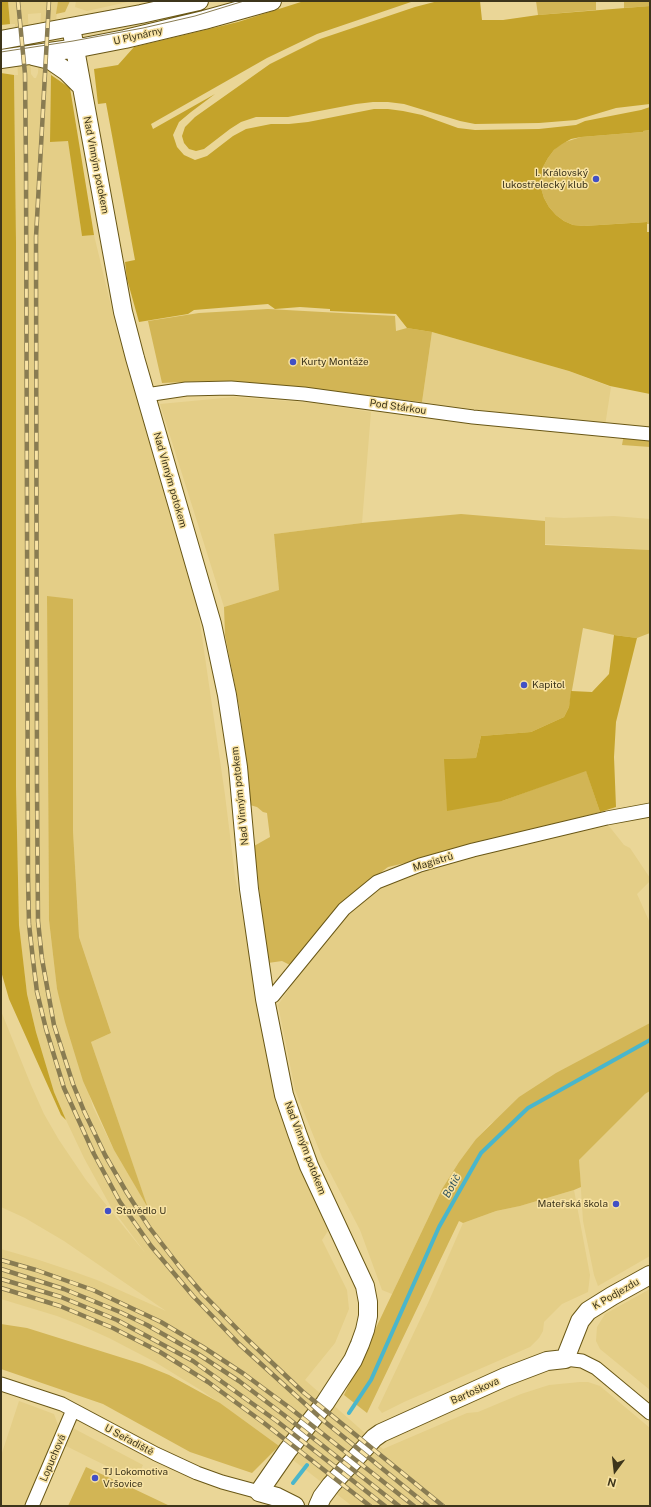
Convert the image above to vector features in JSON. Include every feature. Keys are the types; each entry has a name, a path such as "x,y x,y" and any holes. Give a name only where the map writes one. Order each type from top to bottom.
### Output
{"street":[{"name":"U Plynárny","path":"1,40 141,14 199,1"},
{"name":"U Plynárny","path":"1,59 124,39 204,20 272,1"},
{"name":"Nad Vinným potokem","path":"70,27 123,312 134,358 212,624 227,695 238,766 249,889 265,999 284,1095 309,1166 365,1286 368,1302 368,1316 365,1330 353,1360 325,1403 288,1450 259,1492"},
{"path":"30,55 50,60 66,71 82,87"},
{"name":"Pod Stárkou","path":"146,395 186,389 231,388 304,394 473,417 650,434"},
{"name":"Magistrů","path":"265,999 273,996 344,909 377,882 420,865 480,848 607,818 650,810"},
{"name":"K Podjezdu","path":"565,1359 580,1321 588,1311 650,1275"},
{"name":"Bartoškova","path":"318,1506 322,1497 331,1485 370,1441 381,1433 504,1377 547,1361 565,1359 582,1361 596,1368 650,1413"},
{"name":"U Seřadiště","path":"1,1384 62,1404 156,1454 197,1473 222,1482 259,1492"},
{"name":"Lopuchová","path":"32,1506 73,1410"},
{"path":"259,1492 277,1497 295,1506"}],"shaded area":[{"path":"1,1 8,1 10,24 1,25"},
{"path":"8,1 58,1 51,74 50,142 68,140 82,236 94,235 116,327 198,609 225,795 235,876 259,1000 274,1094 290,1142 328,1231 322,1240 347,1290 349,1309 335,1343 305,1380 383,1449 467,1413 478,1412 521,1394 549,1385 588,1382 600,1386 650,1428 650,1506 352,1506 225,1407 155,1362 80,1325 57,1316 1,1299 1,1249 39,1260 97,1280 166,1311 64,1241 25,1218 1,1207 1,1011 44,1114 59,1140 86,1180 146,1254 111,1207 84,1158 54,1092 36,1032 27,994 19,925 16,787 16,243 14,75 18,75 15,24 10,24","holes":["41,13 38,73 36,78 34,78 31,74 28,14","47,596 73,831 79,937 111,1033 91,1042 147,1206 114,1150 93,1107 57,989 49,920"]},
{"path":"58,1 70,1 65,12 56,14"},
{"path":"76,1 132,1 87,11 75,7"},
{"path":"304,1 414,1 317,34 267,58 151,124 153,129 215,94 179,122 173,135 177,147 184,155 195,160 207,156 233,136 246,129 271,124 308,122 374,109 403,111 422,115 458,128 475,130 539,129 576,125 585,121 650,107 650,130 643,132 581,137 571,139 562,144 554,150 543,167 541,188 549,207 564,221 573,225 584,226 647,222 647,232 650,232 650,394 610,386 569,371 432,332 407,328 396,314 330,311 330,309 300,307 275,309 268,304 194,310 188,314 139,322 127,279 125,262 135,260 106,103 98,104 94,69 118,65 134,47 238,22"},
{"path":"438,1 480,1 482,20 503,20 538,15 650,6 650,104 616,108 576,120 539,123 475,124 404,104 373,102 288,117 256,117 241,122 204,149 196,151 189,149 184,143 182,136 185,127 195,117 270,64 320,39 415,7"},
{"path":"536,1 596,1 596,10 538,15"},
{"path":"624,1 650,1 650,6 624,8"},
{"path":"1,73 14,75 16,243 16,787 19,925 27,994 36,1032 54,1092 66,1120 61,1115 9,999 1,971"},
{"path":"51,75 70,88 94,235 82,236 68,141 50,142"},
{"name":"I. Královský lukostřelecký klub","path":"650,130 650,224 647,224 646,222 584,226 573,225 556,215 549,207 541,188 543,167 554,150 562,143 581,137 643,132"},
{"name":"Kurty Montáže","path":"268,309 395,316 396,331 407,328 432,332 422,402 282,386 204,381 162,383 148,321 199,313"},
{"path":"432,332 569,371 611,387 605,426 578,424 422,402"},
{"path":"234,397 314,403 371,412 362,523 274,534 279,590 224,607 160,404"},
{"path":"624,434 650,439 650,447 622,445"},
{"path":"461,514 545,521 545,545 650,550 650,633 637,638 614,635 583,628 569,707 564,717 531,732 481,736 476,758 444,759 502,801 586,770 600,812 456,851 388,867 351,895 290,965 282,961 268,963 254,846 270,837 267,813 250,805 240,711 225,635 224,607 279,590 274,534 362,523"},
{"path":"614,516 650,519 650,550 545,544 545,517 564,518"},
{"path":"47,596 73,599 73,831 79,937 111,1033 91,1042 148,1208 114,1150 83,1081 65,1022 57,989 49,920"},
{"path":"614,635 637,638 616,722 614,757 616,807 600,812 586,771 502,801 447,811 444,759 476,758 481,736 531,732 564,717 569,707 571,691 592,692 609,674"},
{"path":"609,826 624,845 630,848 650,878 650,881 637,894 650,923 650,1023 490,1124 476,1139 459,1162 442,1189 392,1294 382,1290 360,1230 322,1157 295,1090 278,1005 315,951 358,902 388,883 408,873 534,840"},
{"path":"650,1023 650,1091 645,1094 579,1160 581,1187 520,1206 496,1211 463,1223 459,1221 367,1413 344,1395 442,1189 459,1162 476,1139 519,1097 556,1073"},
{"name":"Mateřská škola","path":"650,1091 650,1256 598,1286 594,1275 583,1221 579,1160 645,1094"},
{"path":"574,1190 590,1275 588,1292 562,1304 544,1322 543,1331 539,1338 530,1347 382,1413 378,1408 428,1303 463,1223 496,1211 520,1206"},
{"path":"650,1289 650,1390 600,1349 596,1341 597,1327 605,1314"},
{"path":"1,1324 27,1328 142,1364 169,1375 220,1403 279,1446 252,1473 190,1452 103,1404 1,1369"},
{"path":"19,1401 54,1414 60,1430 28,1506 1,1506 1,1456"},
{"path":"71,1427 143,1465 138,1475 129,1477 64,1445"},
{"name":"TJ Lokomotiva Vršovice","path":"86,1467 132,1488 170,1506 68,1506"}],"waterway":[{"name":"Botič","path":"349,1413 371,1380 439,1227 481,1153 528,1108 650,1040"},
{"name":"Botič","path":"293,1483 307,1465"}],"tram line":[{"path":"1,52 143,28 195,16 244,1"}],"railway":[{"path":"18,1 25,74 29,924 37,992 46,1029 64,1088 94,1154 120,1202 151,1246 193,1296 239,1344 324,1421 428,1506"},
{"path":"49,1 36,237 37,785 38,921 42,959 54,1025 73,1084 105,1155 149,1227 179,1266 203,1294 247,1339 303,1392 443,1506"},
{"path":"1,1260 36,1270 93,1290 161,1322 203,1347 244,1374 290,1408 414,1506"},
{"path":"1,1269 64,1289 120,1312 147,1325 198,1354 239,1381 284,1415 399,1506"},
{"path":"1,1279 61,1297 117,1320 193,1361 278,1422 385,1506"},
{"path":"1,1288 60,1306 113,1328 160,1352 208,1382 264,1423 370,1506"}],"place":[{"name":"I. Královský lukostřelecký klub","path":"596,179"},
{"name":"Kurty Montáže","path":"293,362"},
{"name":"Kapitol","path":"524,685"},
{"name":"Mateřská škola","path":"616,1204"},
{"name":"Stavědlo U","path":"108,1211"},
{"name":"TJ Lokomotiva Vršovice","path":"95,1478"}]}
